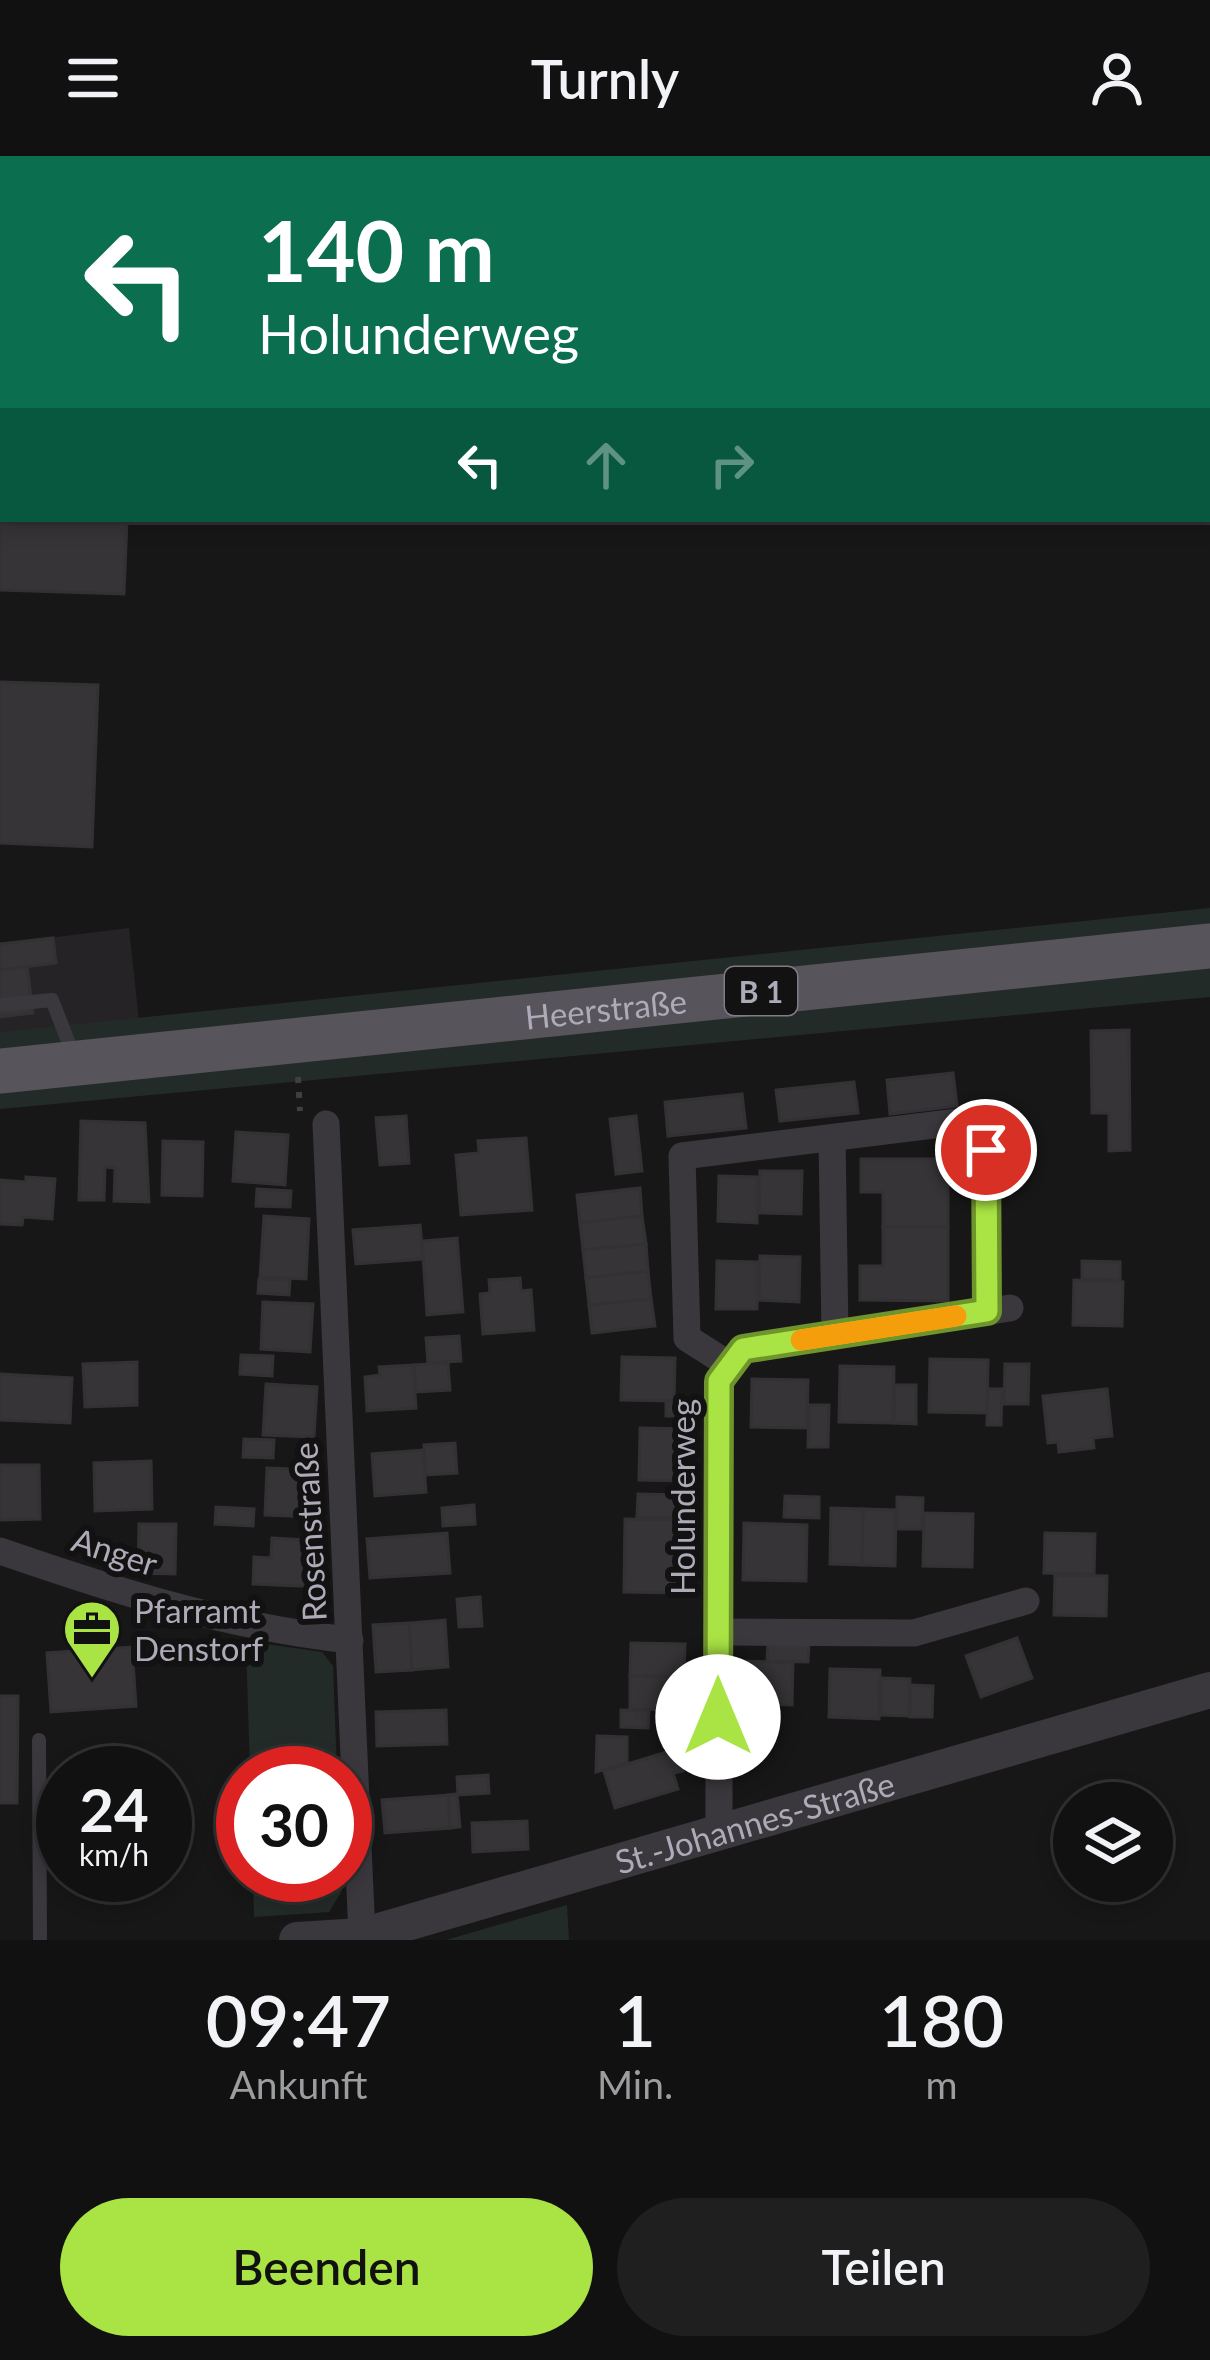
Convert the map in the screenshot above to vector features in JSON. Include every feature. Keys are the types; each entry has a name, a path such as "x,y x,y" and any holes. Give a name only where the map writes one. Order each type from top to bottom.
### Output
{"main road":[{"name":"Heerstraße","path":"0,1071 1210,946"}],"street":[{"name":"Holunderweg","path":"719,1830 719,1381 743,1349 998,1310 986,1150 958,1122 682,1156 687,1338 730,1366"},
{"name":"Rosenstraße","path":"326,1124 362,1936"},
{"path":"832,1138 835,1335"},
{"name":"Anger","path":"0,1551 129,1595 262,1631 350,1640"},
{"name":"Holunderweg","path":"718,1632 914,1633 1026,1600"},
{"name":"St.-Johannes-Straße","path":"297,1940 362,1936 1210,1690"}],"lane":[{"path":"0,1004 52,1000 77,1064"},
{"path":"38,1740 40,1940"}],"shaded area":[{"path":"1210,908 1210,997 0,1109 0,1032"},
{"path":"129,928 139,1021 0,1032 0,944"},
{"path":"246,1641 322,1652 333,1666 336,1746 249,1746"},
{"path":"254,1902 335,1902 329,1912 254,1917"},
{"path":"567,1905 569,1940 446,1940"}],"building":[{"path":"0,522 127,522 124,594 0,590"},
{"path":"0,682 98,685 92,847 0,843"},
{"path":"53,938 56,963 0,970 0,944"},
{"path":"27,966 33,1013 0,1017 0,970"},
{"path":"1129,1030 1130,1150 1109,1151 1109,1113 1092,1113 1091,1031"},
{"path":"953,1073 957,1106 890,1114 887,1080"},
{"path":"854,1082 858,1113 780,1121 776,1090"},
{"path":"742,1094 746,1128 668,1136 665,1102"},
{"path":"406,1116 409,1163 380,1165 376,1118"},
{"path":"636,1116 642,1171 616,1174 610,1119"},
{"path":"81,1121 145,1123 149,1202 114,1201 115,1168 105,1167 104,1200 79,1200"},
{"path":"236,1132 288,1135 285,1185 233,1181"},
{"path":"526,1138 532,1210 461,1215 456,1155 479,1153 478,1141"},
{"path":"163,1141 203,1142 202,1196 162,1195"},
{"path":"861,1159 948,1159 948,1227 883,1227 883,1192 861,1192"},
{"path":"760,1171 802,1171 801,1214 759,1213"},
{"path":"719,1176 758,1177 757,1223 718,1221"},
{"path":"26,1177 55,1179 52,1219 23,1217 22,1225 0,1224 0,1180 26,1182"},
{"path":"640,1188 642,1216 580,1223 577,1195"},
{"path":"257,1189 291,1191 290,1207 256,1206"},
{"path":"264,1216 309,1219 306,1279 260,1277"},
{"path":"642,1216 646,1244 583,1250 580,1223"},
{"path":"420,1225 423,1259 356,1264 353,1230"},
{"path":"883,1227 948,1227 948,1301 860,1300 860,1266 883,1266"},
{"path":"457,1238 463,1312 427,1315 422,1241"},
{"path":"646,1244 648,1271 586,1278 583,1250"},
{"path":"760,1256 800,1257 799,1302 759,1300"},
{"path":"717,1261 758,1262 757,1309 716,1309"},
{"path":"1082,1261 1120,1262 1120,1280 1082,1279"},
{"path":"648,1271 651,1299 589,1305 586,1278"},
{"path":"520,1278 521,1291 531,1290 534,1330 483,1334 480,1294 490,1293 489,1280"},
{"path":"259,1279 290,1280 289,1295 258,1293"},
{"path":"1074,1280 1123,1282 1122,1326 1073,1325"},
{"path":"651,1299 655,1326 592,1333 589,1305"},
{"path":"263,1302 313,1304 310,1352 261,1349"},
{"path":"459,1336 461,1361 428,1363 426,1338"},
{"path":"241,1355 273,1356 272,1376 240,1374"},
{"path":"622,1357 675,1358 674,1401 621,1400"},
{"path":"930,1359 988,1360 987,1413 929,1412"},
{"path":"137,1362 137,1405 85,1407 83,1364"},
{"path":"448,1363 450,1390 416,1392 414,1365"},
{"path":"1005,1364 1029,1364 1028,1404 1004,1404"},
{"path":"413,1365 416,1408 367,1411 365,1377 380,1375 379,1367"},
{"path":"840,1366 894,1367 893,1423 839,1422"},
{"path":"0,1374 72,1378 70,1423 0,1420"},
{"path":"752,1379 808,1380 807,1428 751,1427"},
{"path":"266,1384 317,1387 314,1437 263,1435"},
{"path":"895,1385 916,1385 916,1424 894,1423"},
{"path":"988,1389 1002,1389 1001,1425 987,1425"},
{"path":"1107,1389 1112,1436 1093,1438 1094,1448 1059,1452 1058,1442 1048,1443 1043,1396"},
{"path":"666,1402 695,1403 695,1416 666,1416"},
{"path":"809,1405 829,1405 828,1447 808,1447"},
{"path":"640,1428 691,1429 690,1481 639,1480"},
{"path":"244,1439 274,1440 273,1458 243,1457"},
{"path":"455,1443 457,1473 425,1475 424,1445"},
{"path":"423,1450 426,1492 375,1496 372,1454"},
{"path":"151,1461 152,1509 95,1511 94,1463"},
{"path":"0,1465 39,1465 40,1519 0,1520"},
{"path":"267,1468 318,1470 316,1517 265,1515"},
{"path":"638,1494 683,1495 682,1518 637,1517"},
{"path":"785,1496 819,1497 819,1518 784,1517"},
{"path":"897,1497 923,1498 922,1529 897,1529"},
{"path":"474,1505 475,1524 443,1526 442,1508"},
{"path":"216,1507 254,1509 253,1526 215,1524"},
{"path":"831,1508 863,1509 862,1565 830,1564"},
{"path":"863,1509 896,1510 895,1566 862,1565"},
{"path":"924,1513 973,1514 972,1567 923,1566"},
{"path":"625,1519 683,1520 682,1593 624,1592"},
{"path":"744,1523 807,1525 806,1581 743,1580"},
{"path":"139,1524 176,1524 175,1574 138,1573"},
{"path":"447,1533 450,1573 370,1578 367,1539"},
{"path":"1045,1533 1095,1534 1094,1574 1044,1573"},
{"path":"272,1538 322,1541 320,1587 253,1584 254,1557 271,1558"},
{"path":"1055,1575 1107,1576 1106,1616 1054,1615"},
{"path":"480,1597 482,1626 459,1627 457,1599"},
{"path":"445,1620 448,1667 412,1670 409,1623"},
{"path":"409,1623 412,1670 376,1672 373,1625"},
{"path":"1017,1638 1032,1678 981,1697 966,1656"},
{"path":"768,1642 809,1643 808,1662 767,1661"},
{"path":"631,1643 685,1644 684,1677 630,1676"},
{"name":"Pfarramt Denstorf","path":"132,1647 136,1706 51,1712 47,1653"},
{"path":"746,1661 793,1663 792,1705 745,1704"},
{"path":"830,1669 880,1670 879,1719 829,1717"},
{"path":"630,1676 684,1677 684,1710 630,1709"},
{"path":"882,1678 910,1679 909,1716 881,1715"},
{"path":"911,1685 933,1686 932,1717 910,1717"},
{"path":"0,1696 18,1696 17,1803 0,1803"},
{"path":"446,1710 447,1744 377,1746 376,1712"},
{"path":"621,1710 649,1711 648,1728 621,1727"},
{"path":"597,1736 627,1737 627,1763 596,1772"},
{"path":"677,1749 683,1771 673,1773 678,1789 615,1808 604,1771"},
{"path":"488,1775 489,1793 458,1795 457,1777"},
{"path":"457,1794 460,1827 450,1828 448,1795"},
{"path":"448,1795 450,1828 385,1833 382,1800"},
{"path":"527,1821 528,1849 473,1852 472,1823"}],"slow traffic":[{"path":"801,1340 956,1316"}],"place":[{"name":"Pfarramt Denstorf","path":"92,1680"}],"route":[{"path":"718,1717 719,1381 743,1349 987,1311 986,1150"}]}
